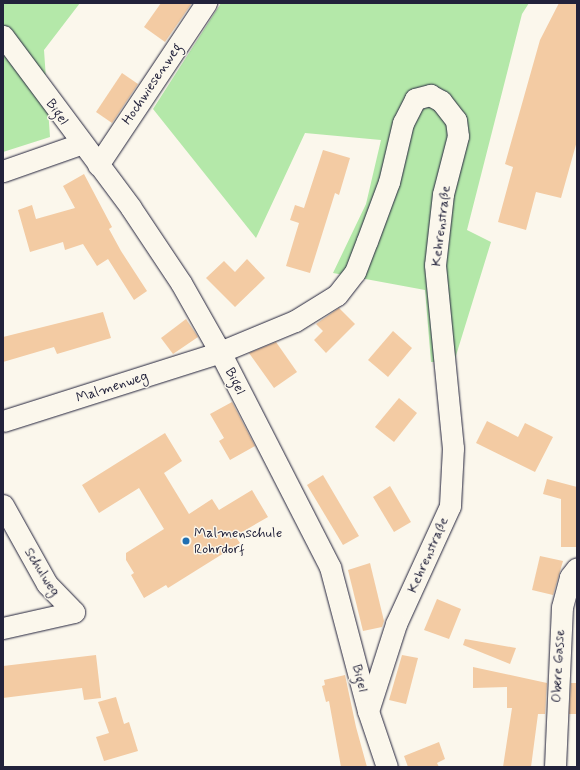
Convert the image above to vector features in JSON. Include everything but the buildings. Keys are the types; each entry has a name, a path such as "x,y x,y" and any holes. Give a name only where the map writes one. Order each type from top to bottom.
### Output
{"street":[{"name":"Hochwiesenweg","path":"98,165 206,3"},
{"name":"Bigel","path":"3,36 80,144 98,165 181,283 220,352 330,567 368,711 387,767"},
{"name":"Kehrenstraße","path":"220,352 295,320 337,295 354,272 367,241 389,182 403,123 415,99 430,95 441,101 456,120 458,136 443,194 435,265 453,448 450,506 396,624 368,711"},
{"path":"3,171 80,144"},
{"name":"Malmenweg","path":"3,421 220,352"},
{"name":"Schulweg","path":"3,505 46,584 74,612 3,628"},
{"name":"Obere Gasse","path":"555,767 562,607 570,577 577,568"}],"green space":[{"path":"3,3 80,3 44,50 50,137 3,152"},
{"path":"221,3 529,3 522,14 467,230 491,242 454,362 431,362 425,290 333,273 366,204 381,140 305,133 256,238 153,109"}],"place":[{"name":"Malmenschule Rohrdorf","path":"186,541"}]}
